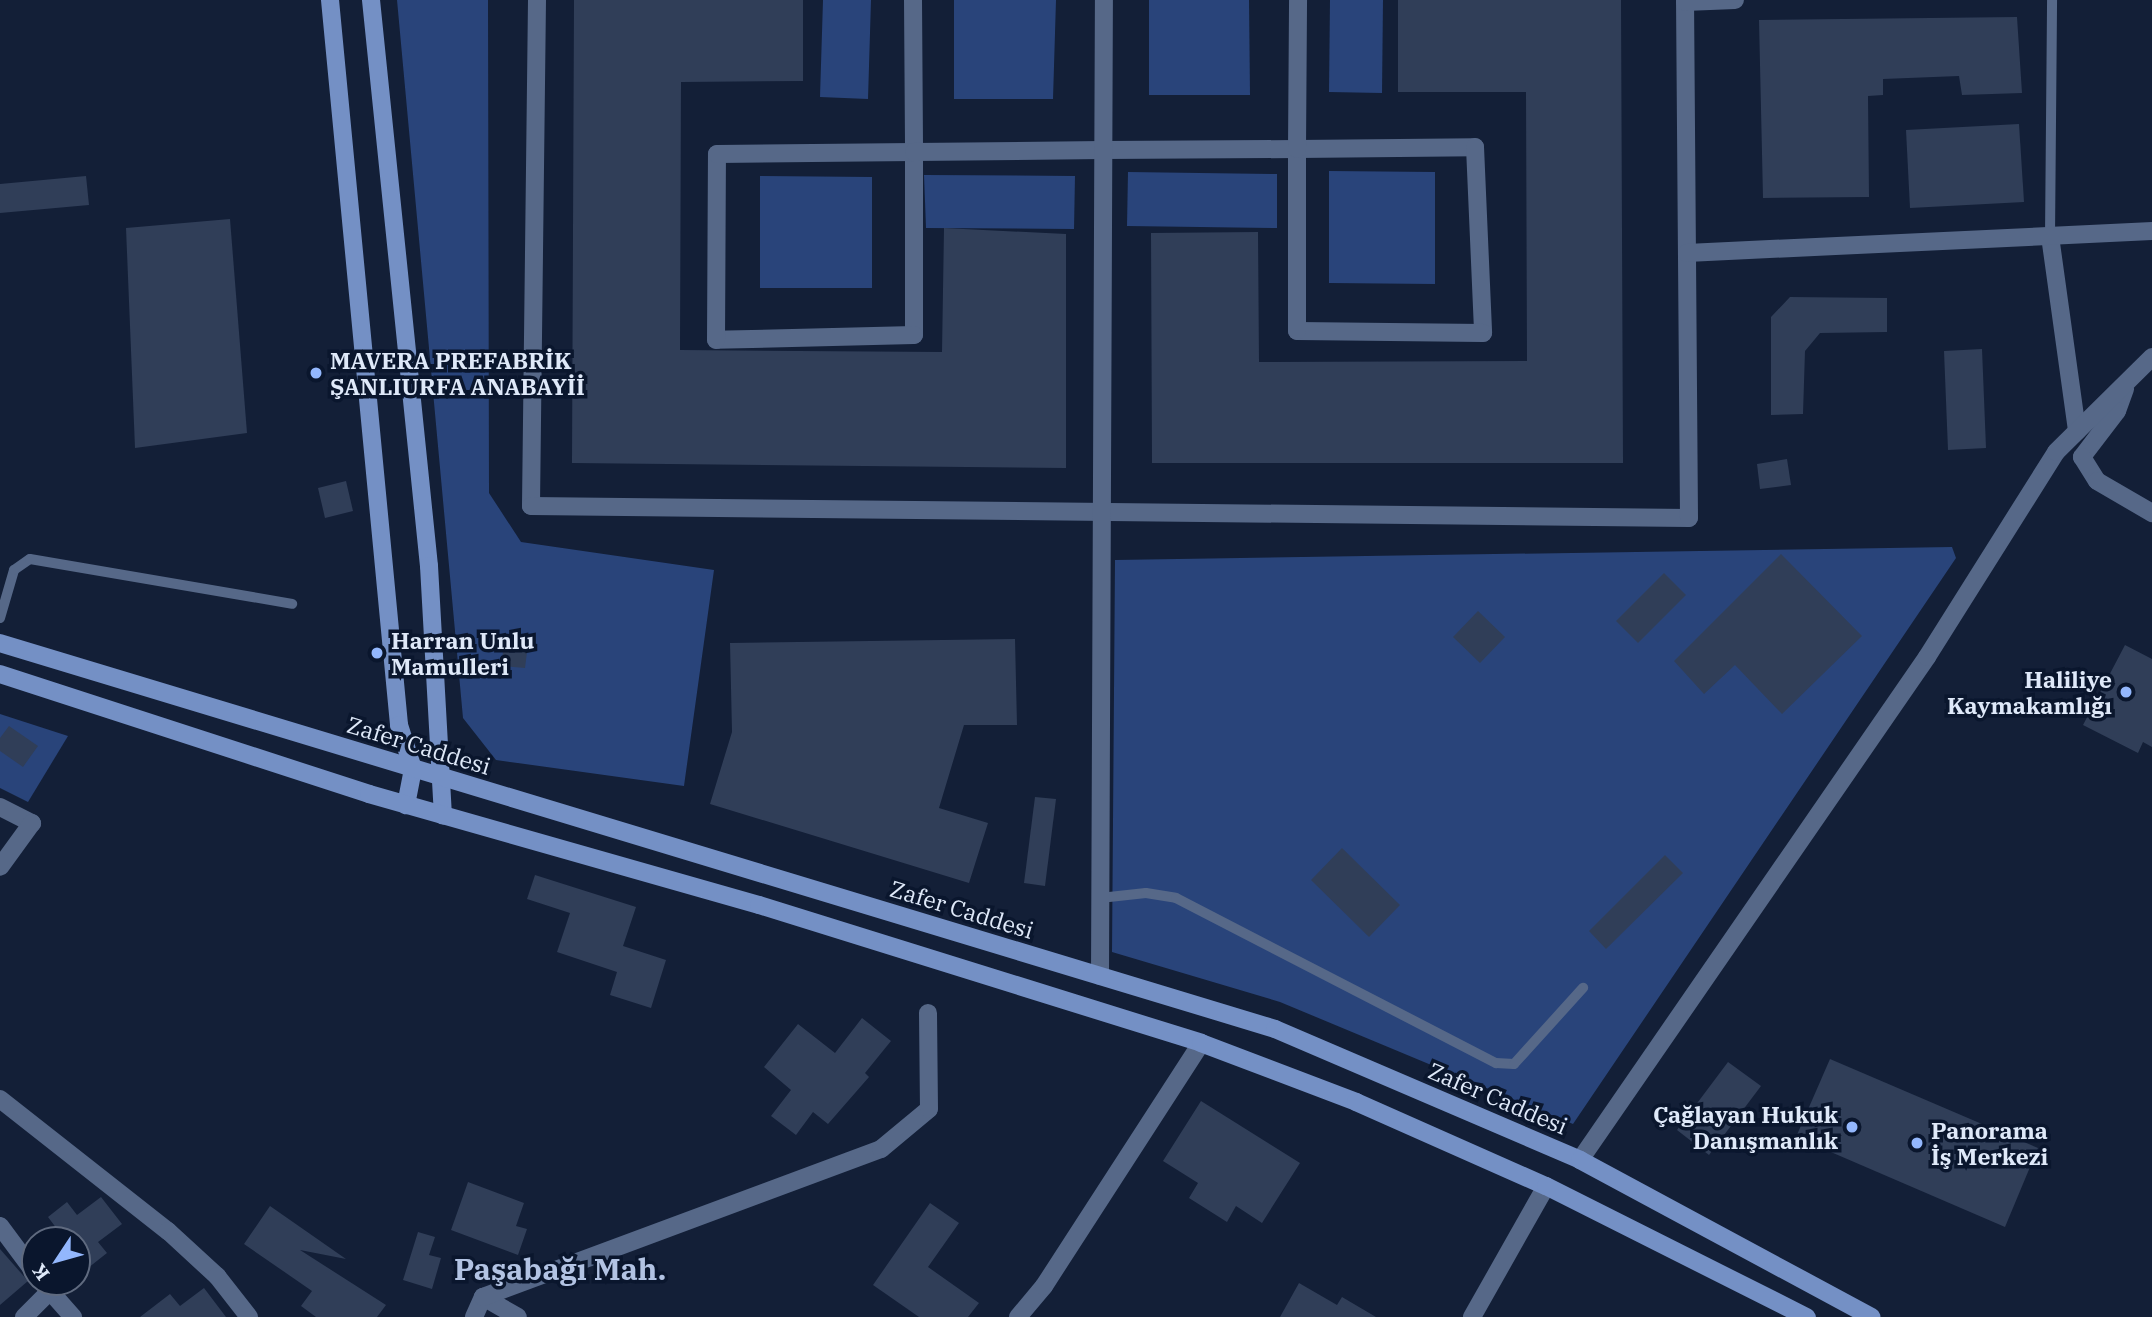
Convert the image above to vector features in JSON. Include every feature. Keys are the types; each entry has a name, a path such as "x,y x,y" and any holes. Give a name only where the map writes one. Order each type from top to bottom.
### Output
{"main road":[{"path":"330,0 399,725 413,769 406,805"},
{"path":"371,0 429,566 443,816"},
{"name":"Zafer Caddesi","path":"0,643 1275,1029 1580,1160 1871,1317"},
{"path":"0,674 406,805 759,905 1201,1043 1356,1102 1546,1186 1807,1317"}],"street":[{"path":"537,0 531,506 1689,519 1685,1 1735,0"},
{"path":"913,0 914,152 914,335 716,340 717,154 914,152 1103,150 1297,149 1475,147 1483,333 1297,331 1297,149 1298,0"},
{"path":"1100,976 1104,0"},
{"path":"1687,253 2152,231"},
{"path":"2050,236 2077,431"},
{"path":"1580,1160 1927,657 2056,452 2152,357"},
{"path":"2128,383 2117,411 2082,457 2097,481 2152,513"},
{"path":"0,807 32,823 0,867"},
{"path":"474,1317 483,1297 881,1149 929,1109 928,1013"},
{"path":"1018,1317 1044,1286 1201,1043"},
{"path":"0,1099 167,1231 217,1276 249,1317"},
{"path":"1472,1317 1546,1186"},
{"path":"0,1226 21,1254"},
{"path":"24,1317 39,1296"},
{"path":"55,1296 73,1317"},
{"path":"483,1297 518,1317"}],"lane":[{"path":"2050,236 2052,0"},
{"path":"0,618 14,570 30,559 292,604"},
{"path":"1101,898 1146,893 1176,898 1496,1063 1514,1063 1583,988"}],"shaded area":[{"path":"397,0 488,0 489,493 521,542 714,570 684,786 496,760 463,718"},
{"path":"823,0 871,0 868,99 820,97"},
{"path":"954,0 1056,0 1053,99 954,99"},
{"path":"1149,0 1249,0 1250,95 1149,95"},
{"path":"1330,0 1383,0 1382,93 1329,92"},
{"path":"1329,171 1435,172 1435,284 1329,283"},
{"path":"1128,172 1277,174 1277,228 1127,226"},
{"path":"924,175 1075,176 1074,229 926,228"},
{"path":"760,176 872,177 872,288 760,288"},
{"path":"1952,547 1956,558 1573,1124 1280,1002 1112,952 1115,560"},
{"path":"0,714 68,736 28,802 0,788"}],"building":[{"path":"574,0 803,0 803,81 681,82 680,350 942,352 944,228 1066,234 1066,468 572,463"},
{"path":"1398,0 1621,0 1623,463 1152,463 1151,233 1258,232 1259,362 1527,361 1526,92 1398,92"},
{"path":"2017,17 2022,93 1962,95 1959,76 1883,79 1883,95 1868,96 1869,197 1763,198 1759,20"},
{"path":"2019,124 2024,202 1910,208 1906,130"},
{"path":"86,176 89,205 0,213 0,184"},
{"path":"230,219 247,433 135,448 126,228"},
{"path":"1790,297 1887,298 1887,332 1820,333 1805,351 1803,414 1771,415 1771,317"},
{"path":"1982,349 1986,448 1948,450 1944,351"},
{"path":"1787,459 1791,485 1760,489 1757,464"},
{"path":"346,481 353,511 325,518 318,488"},
{"path":"1781,554 1862,636 1782,714 1735,665 1704,694 1674,661"},
{"path":"1664,573 1686,595 1638,643 1616,621"},
{"path":"1478,611 1505,637 1480,663 1453,637"},
{"path":"1015,639 1017,725 964,725 939,808 988,823 969,883 710,804 732,732 730,643"},
{"name":"Haliliye Kaymakamlığı","path":"2125,645 2152,659 2152,747 2143,742 2138,753 2083,725"},
{"path":"503,650 527,652 525,668 502,666"},
{"path":"9,726 38,746 23,767 0,751 0,738"},
{"path":"1035,797 1056,799 1045,886 1024,883"},
{"path":"1342,848 1400,905 1369,937 1311,880"},
{"path":"1665,855 1683,873 1606,949 1589,931"},
{"path":"535,875 636,907 623,946 666,960 651,1008 610,995 617,972 557,952 570,913 527,899"},
{"path":"862,1018 891,1041 865,1073 869,1077 828,1124 813,1112 796,1135 771,1116 791,1090 764,1067 798,1024 835,1053"},
{"name":"Panorama İş Merkezi","path":"1830,1059 2038,1148 2005,1227 1796,1137"},
{"path":"1728,1062 1761,1086 1709,1155 1677,1130"},
{"path":"1201,1101 1300,1163 1262,1223 1236,1206 1227,1222 1189,1198 1198,1183 1163,1161"},
{"path":"468,1182 524,1203 516,1226 527,1229 518,1255 451,1230"},
{"path":"101,1197 122,1224 98,1242 107,1253 91,1266 91,1226 55,1226 48,1217 67,1202 77,1215"},
{"path":"930,1203 959,1223 928,1267 979,1303 968,1317 919,1317 873,1285"},
{"path":"270,1206 346,1259 300,1250 386,1305 377,1317 316,1317 301,1306 312,1291 244,1244"},
{"path":"418,1232 435,1237 429,1255 441,1258 432,1289 403,1280"},
{"path":"0,1249 21,1273 21,1287 0,1305"},
{"path":"1299,1283 1337,1305 1342,1297 1376,1317 1280,1317"},
{"path":"204,1288 226,1317 140,1317 170,1294 180,1306"}],"place":[{"name":"MAVERA PREFABRİK ŞANLIURFA ANABAYİİ","path":"316,373"},
{"name":"Harran Unlu Mamulleri","path":"377,653"},
{"name":"Haliliye Kaymakamlığı","path":"2126,692"},
{"name":"Çağlayan Hukuk Danışmanlık","path":"1852,1127"},
{"name":"Panorama İş Merkezi","path":"1917,1143"}],"district":[{"name":"Paşabağı Mah.","path":"560,1269"}]}
